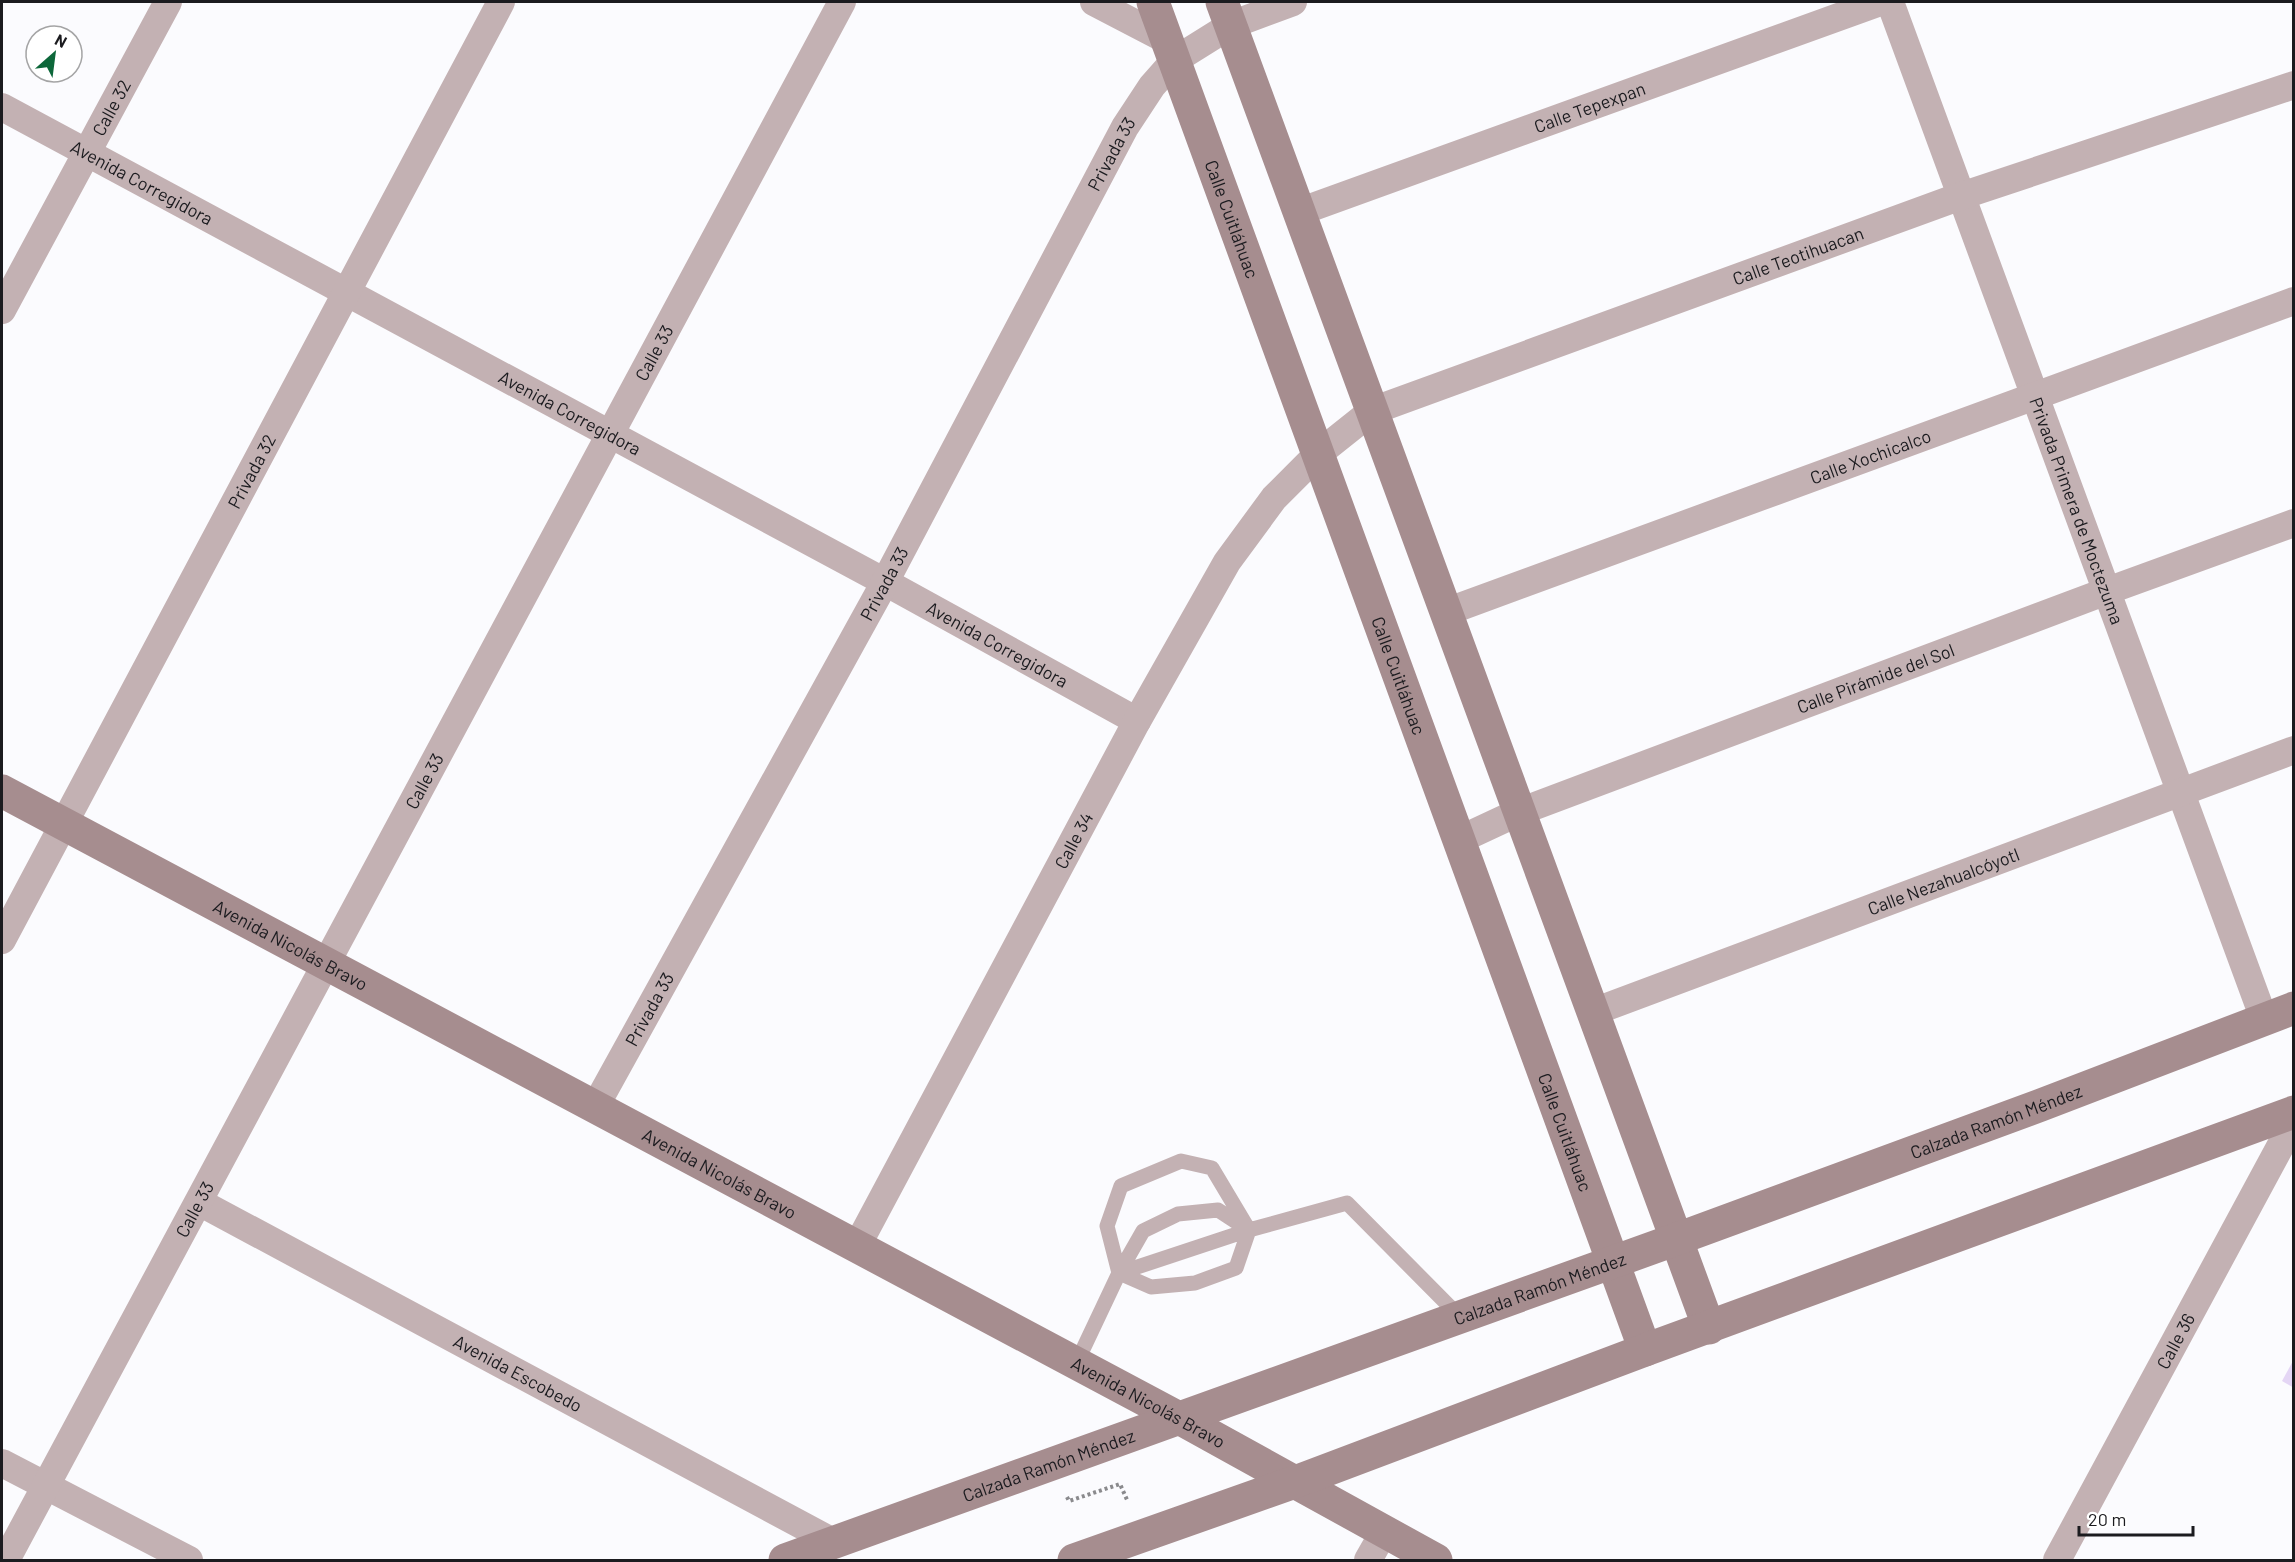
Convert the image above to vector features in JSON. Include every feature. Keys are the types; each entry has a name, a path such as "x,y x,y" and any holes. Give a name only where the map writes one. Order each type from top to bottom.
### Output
{"main road":[{"name":"Calle Cuitláhuac","path":"1154,2 1645,1350"},
{"path":"1226,13 1709,1328"},
{"name":"Avenida Nicolás Bravo","path":"2,791 856,1248 1179,1418 1436,1560"},
{"name":"Calzada Ramón Méndez","path":"785,1560 1677,1239 2041,1105 2279,1013"},
{"path":"1074,1560 1295,1482 1645,1350 2294,1113"}],"street":[{"name":"Calle 32","path":"2,310 168,2"},
{"name":"Privada 32","path":"2,940 501,2"},
{"name":"Calle 33","path":"6,1560 842,2"},
{"path":"1094,2 1171,50"},
{"name":"Privada 33","path":"595,1107 885,582 1125,127 1152,86 1171,50 1226,13 1293,2"},
{"name":"Calle Tepexpan","path":"1299,212 1880,2"},
{"name":"Privada Primera de Moctezuma","path":"1890,2 2181,792 2279,1013"},
{"name":"Calle Teotihuacan","path":"1318,454 1372,411 1961,196 2294,85"},
{"name":"Avenida Corregidora","path":"2,107 885,582 1137,721"},
{"name":"Calle Xochicalco","path":"1446,612 2294,301"},
{"name":"Calle 34","path":"856,1248 1137,721 1227,562 1274,498 1318,454"},
{"name":"Calle Pirámide del Sol","path":"1459,840 1519,812 2294,523"},
{"name":"Calle Nezahualcóyotl","path":"1593,1012 2294,750"},
{"name":"Calle 36","path":"2057,1560 2294,1121"},
{"name":"Avenida Escobedo","path":"199,1202 835,1543"},
{"path":"2,1463 189,1560"},
{"path":"1368,1560 1384,1532"}],"lane":[{"path":"1181,1161 1212,1168 1249,1230 1236,1268 1195,1283 1151,1287 1119,1273 1107,1226 1121,1186 1181,1161"},
{"path":"1119,1273 1249,1230 1347,1203 1461,1317"},
{"path":"1076,1364 1119,1273 1143,1232 1178,1214 1218,1210 1249,1230"}],"path":[{"path":"1052,1464 1069,1501 1120,1484 1144,1536"}],"building":[{"path":"2294,1359 2294,1388 2282,1381"}]}
